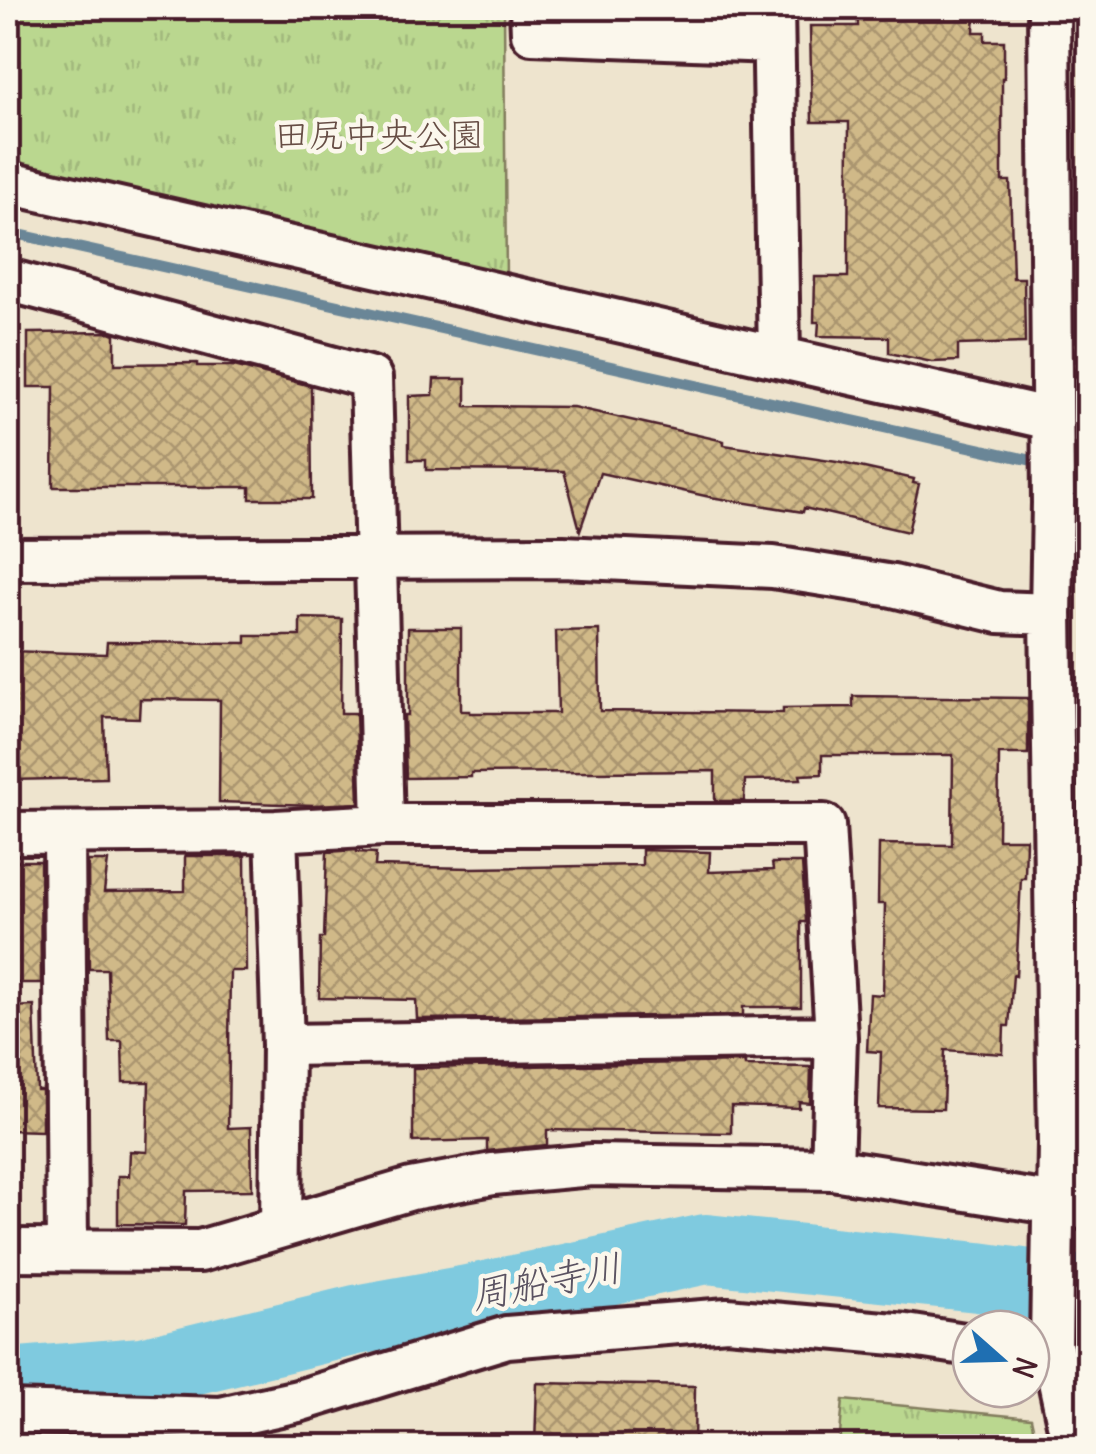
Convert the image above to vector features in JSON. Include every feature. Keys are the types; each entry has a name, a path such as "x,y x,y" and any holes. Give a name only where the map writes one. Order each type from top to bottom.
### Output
{"street":[{"path":"531,8 532,32 773,25 779,357"},
{"path":"1049,8 1051,614 1059,1144 1067,1211 1051,1314"},
{"path":"8,184 1052,420"},
{"path":"8,280 371,378 382,825"},
{"path":"8,559 563,557 773,567 893,586 999,612 1051,614"},
{"path":"8,833 382,825 824,825 836,1037 832,1170"},
{"path":"276,830 283,1045 282,1227"},
{"path":"64,832 67,1250"},
{"path":"283,1045 836,1037"},
{"path":"8,1250 200,1251 411,1189 493,1174 592,1166 832,1170 1067,1211"},
{"path":"8,1412 221,1418 298,1402 507,1337 727,1318 951,1342"},
{"path":"1051,1372 1073,1446"}],"green space":[{"name":"田尻中央公園","path":"8,8 504,8 506,287 8,182"},
{"path":"843,1400 1031,1418 1037,1446 839,1446"}],"building":[{"path":"857,8 975,8 974,32 985,32 985,41 1004,41 1002,181 1010,181 1013,278 1024,278 1025,343 958,345 958,361 932,362 889,353 889,337 818,336 819,322 814,322 815,277 848,277 849,122 812,122 810,26 858,26"},
{"path":"28,333 115,334 115,364 234,366 311,386 312,499 250,499 250,487 53,487 54,387 28,387"},
{"path":"434,379 466,379 466,406 573,407 724,441 724,445 837,462 914,479 913,483 919,484 908,532 804,508 803,512 710,497 600,473 580,530 564,471 426,470 426,460 409,460 409,396 433,395"},
{"path":"300,618 342,619 341,713 356,713 359,803 219,802 220,700 140,699 139,718 104,717 106,778 8,780 8,651 106,654 107,642 246,643 246,636 300,636"},
{"path":"408,628 461,628 461,711 470,713 558,713 556,631 599,630 600,711 783,713 783,708 853,707 853,696 1028,698 1028,754 999,754 998,839 1026,839 1016,976 1013,975 1009,1026 1004,1026 1003,1054 945,1050 943,1109 879,1108 881,1052 867,1051 870,994 883,995 885,904 878,904 879,844 952,845 953,755 822,755 822,774 800,775 801,779 745,780 744,801 715,801 715,771 471,773 471,777 406,778"},
{"path":"642,850 710,852 709,872 773,870 772,863 802,863 806,922 801,922 801,1007 743,1007 743,1015 417,1019 416,1000 319,998 327,852 376,853 375,866 642,865"},
{"path":"185,856 245,856 246,971 230,971 228,1128 251,1127 252,1190 186,1191 185,1225 118,1224 118,1176 129,1176 130,1151 147,1152 149,1082 123,1082 122,1041 109,1041 107,969 89,969 88,861 108,861 104,892 185,891"},
{"path":"8,861 40,861 41,983 8,983"},
{"path":"34,1006 42,1131 8,1130 8,1007"},
{"path":"745,1062 745,1066 811,1067 810,1103 799,1102 799,1108 731,1106 731,1133 547,1130 547,1145 487,1151 487,1140 413,1142 413,1068"},
{"path":"537,1383 695,1386 694,1446 535,1446"}],"waterway":[{"path":"8,232 1088,473"},
{"name":"周船寺川","path":"8,1383 142,1372 356,1320 706,1249 1088,1292"}]}
